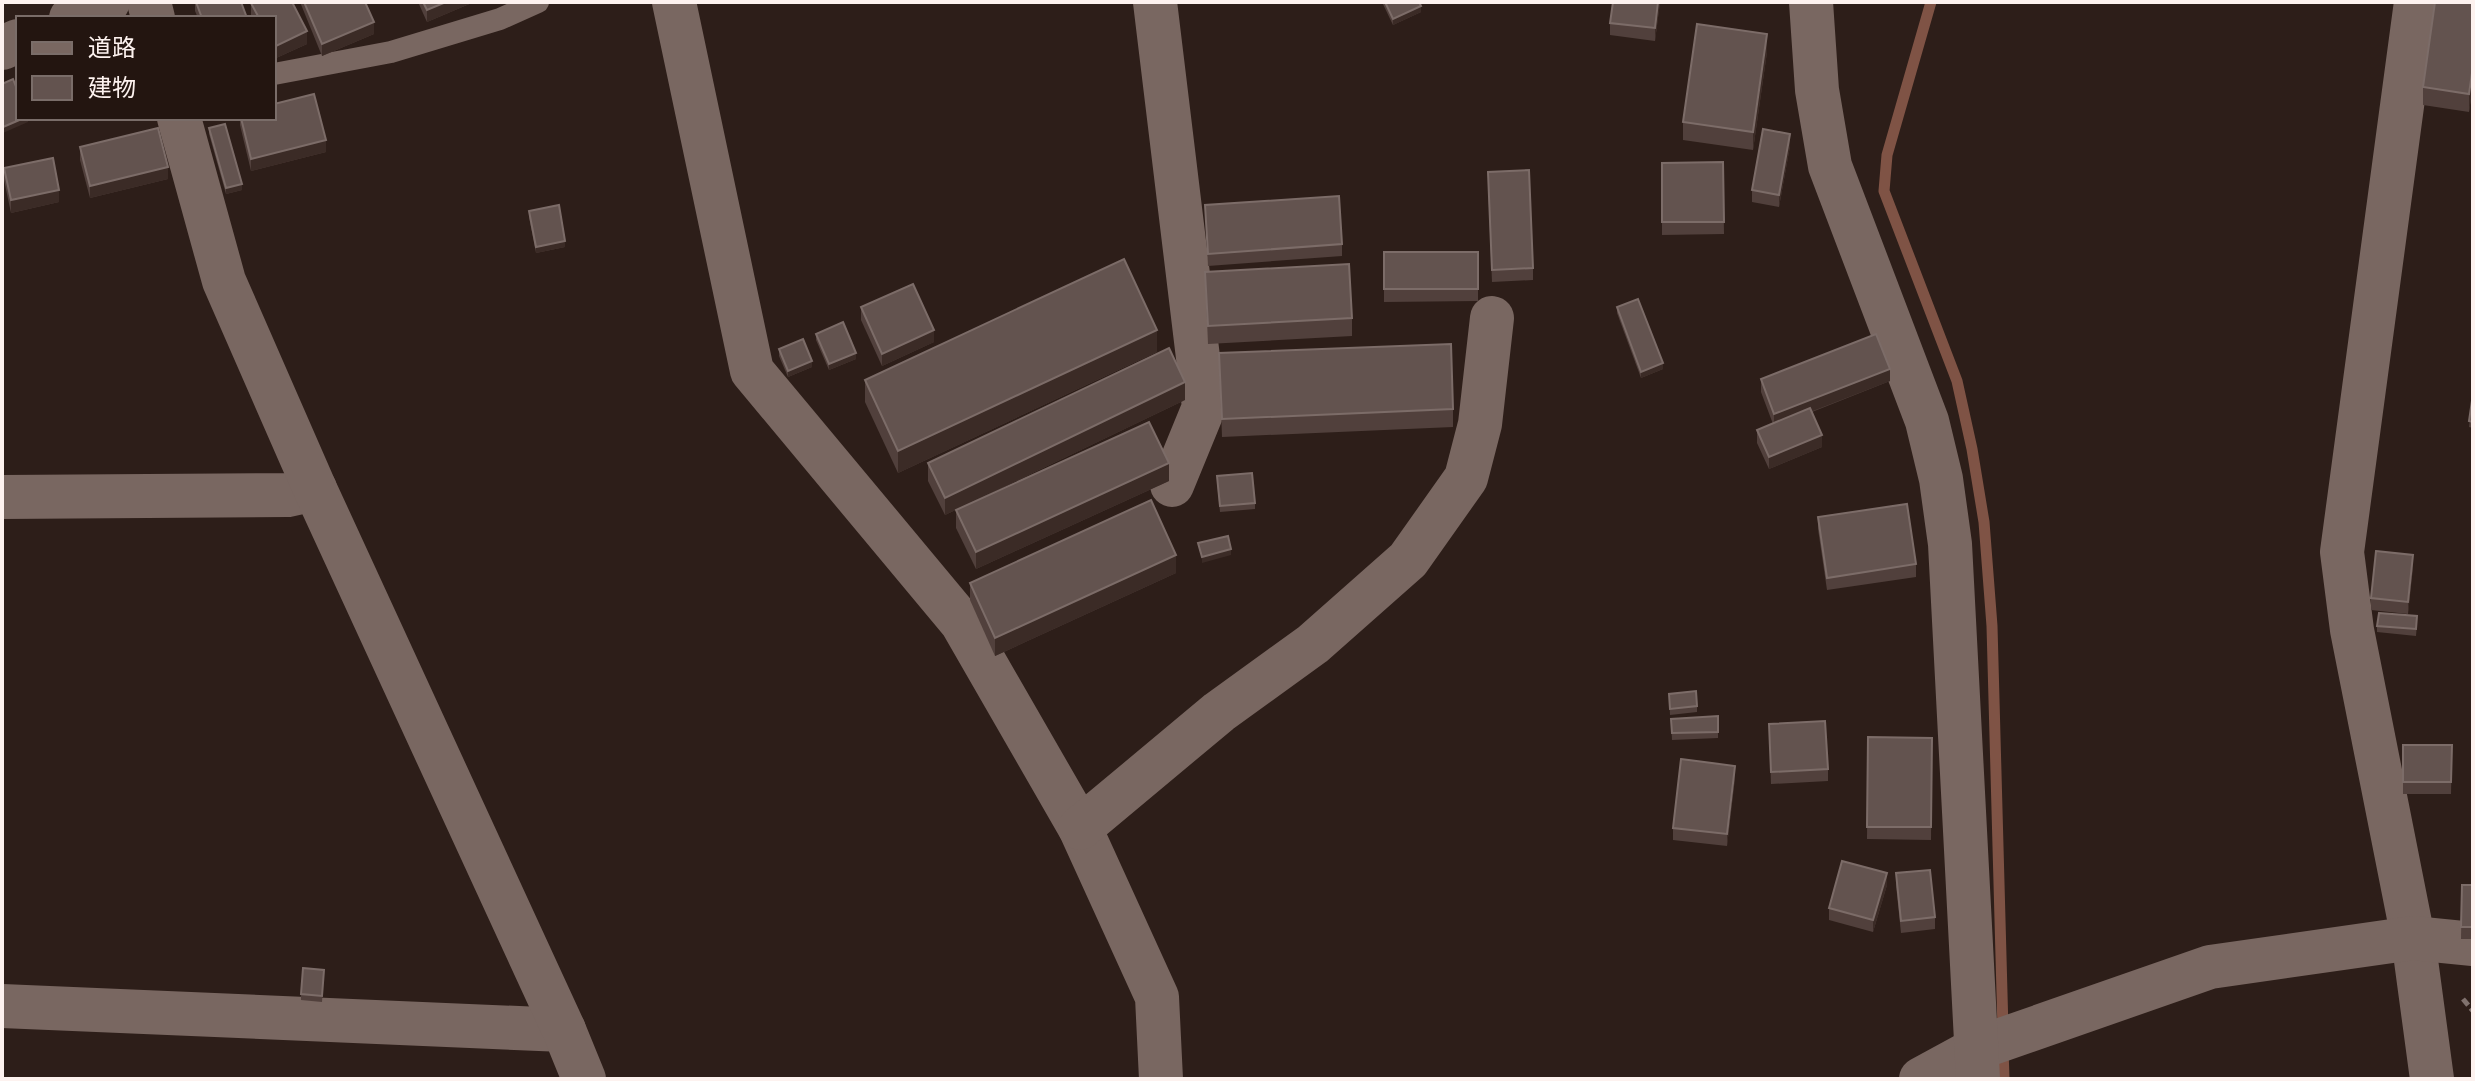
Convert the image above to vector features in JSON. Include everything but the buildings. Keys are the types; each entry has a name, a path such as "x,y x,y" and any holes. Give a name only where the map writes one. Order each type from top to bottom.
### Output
{"street":[{"path":"76,16 108,2"},
{"path":"674,2 752,371 962,623 1080,828 1157,997 1161,1079"},
{"path":"1155,2 1204,407 1172,485"},
{"path":"1811,2 1817,90 1830,166 1927,421 1941,479 1950,544 1978,1063"},
{"path":"2416,2 2342,552 2352,630 2413,938 2432,1079"},
{"path":"180,120 224,281 315,489 584,1079"},
{"path":"1080,828 1219,712 1313,644 1408,560 1466,478 1480,424 1492,318"},
{"path":"2,497 288,495 315,489"},
{"path":"1921,1079 1978,1063 2210,967 2413,938 2473,944"},
{"path":"2,1006 564,1030"}],"lane":[{"path":"276,74 391,52 500,19 538,2"}],"waterway":[{"path":"1931,2 1887,155 1884,191 1957,381 1984,522 1992,626 2003,1030"},
{"path":"2003,1048 2004,1079"}]}
